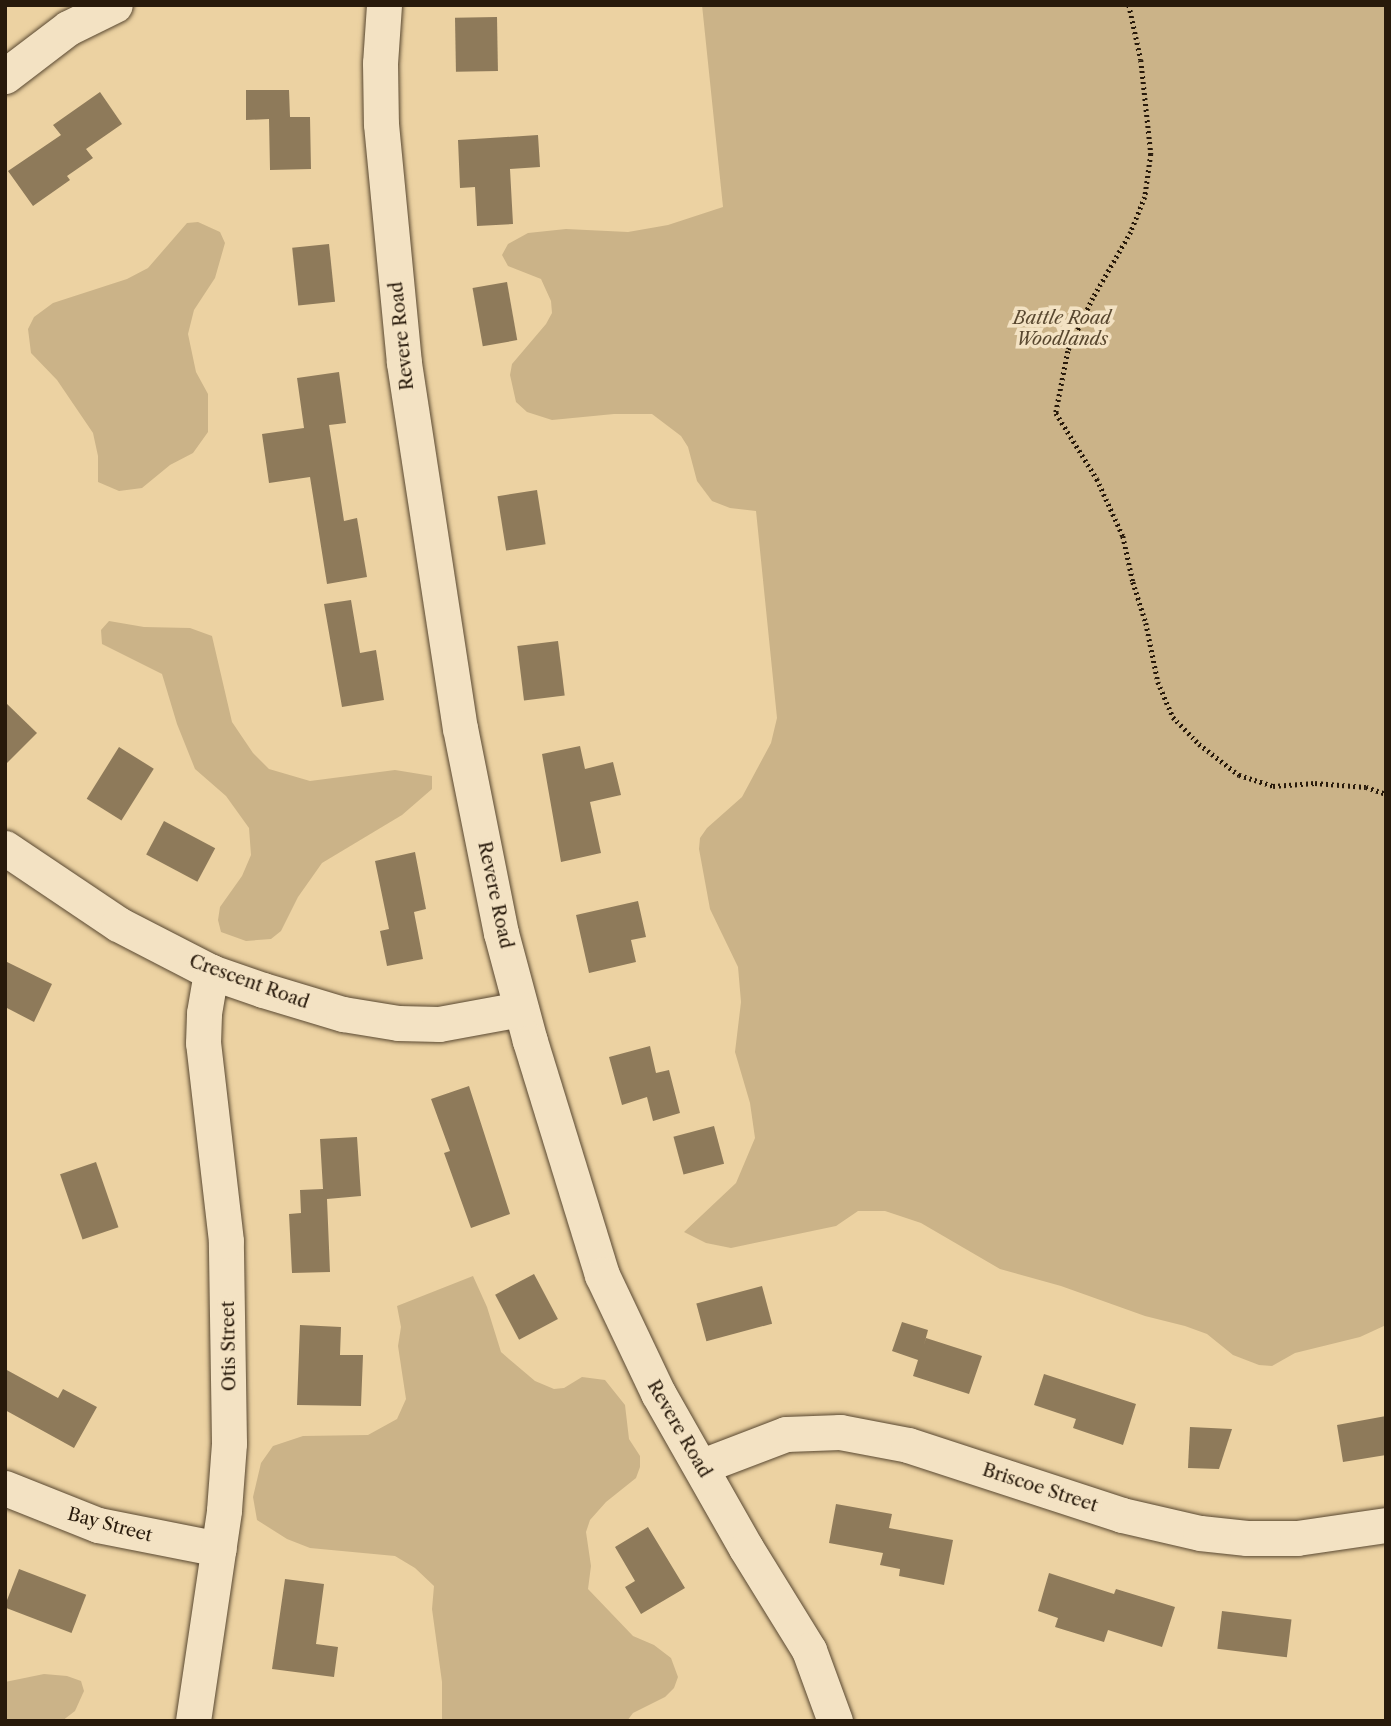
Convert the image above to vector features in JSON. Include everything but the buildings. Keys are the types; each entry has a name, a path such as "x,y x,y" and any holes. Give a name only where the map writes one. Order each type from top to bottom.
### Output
{"street":[{"path":"5,76 68,28 116,5"},
{"name":"Revere Road","path":"384,5 380,63 381,124 404,363 460,728 501,933 521,1009 602,1275 639,1357 746,1548 809,1650 835,1721"},
{"name":"Crescent Road","path":"5,848 118,924 211,972 343,1014 398,1023 439,1024 521,1009"},
{"name":"Otis Street","path":"193,1721 219,1549 229,1443 231,1381 226,1241 203,1043 204,1013 211,972"},
{"name":"Briscoe Street","path":"702,1466 786,1434 840,1432 908,1446 1122,1515 1200,1533 1247,1538 1297,1538 1386,1525"},
{"name":"Bay Street","path":"5,1488 97,1525 219,1549"}],"path":[{"path":"1129,5 1141,60 1151,154 1145,197 1131,232 1093,298 1068,351 1056,413 1097,479 1123,536 1146,623 1157,682 1173,717 1199,744 1239,775 1273,786 1315,783 1366,787 1386,794"}],"green space":[{"name":"Battle Road Woodlands","path":"702,5 1386,5 1386,1325 1360,1337 1295,1353 1272,1366 1259,1365 1233,1355 1207,1334 1000,1269 921,1223 885,1211 858,1211 836,1226 731,1248 706,1243 684,1232 736,1183 755,1138 750,1103 735,1052 741,1002 738,967 710,909 699,849 700,838 707,828 742,797 771,743 777,718 756,511 730,508 712,501 697,481 688,447 681,436 652,414 614,414 552,420 527,412 516,402 510,375 512,364 546,324 552,313 551,301 541,279 508,266 502,255 508,244 528,233 566,229 628,232 668,225 723,207"},
{"path":"198,222 220,232 225,243 215,278 194,310 188,334 196,372 208,394 208,432 193,453 170,465 142,488 119,491 98,482 98,456 93,433 57,380 31,353 28,329 34,317 53,303 127,279 148,268 187,223"},
{"path":"109,621 144,627 190,628 212,636 232,722 253,753 269,769 310,781 395,770 432,776 432,789 402,815 322,863 298,897 281,931 271,939 246,941 221,932 218,920 220,907 242,876 251,855 249,828 226,796 195,769 177,724 162,674 102,644 101,630"},
{"path":"473,1276 487,1307 501,1352 509,1359 535,1381 554,1389 564,1388 582,1377 605,1380 625,1405 629,1439 640,1456 640,1467 636,1478 606,1502 590,1520 586,1532 591,1566 588,1589 633,1636 654,1645 671,1658 678,1677 674,1688 665,1697 633,1713 627,1721 442,1721 442,1682 432,1609 434,1586 415,1568 395,1556 310,1548 287,1539 257,1520 253,1497 261,1463 273,1446 303,1436 368,1435 397,1419 406,1399 398,1346 401,1327 397,1306"},
{"path":"44,1674 67,1676 81,1681 84,1691 75,1711 62,1721 5,1721 5,1682"}]}
